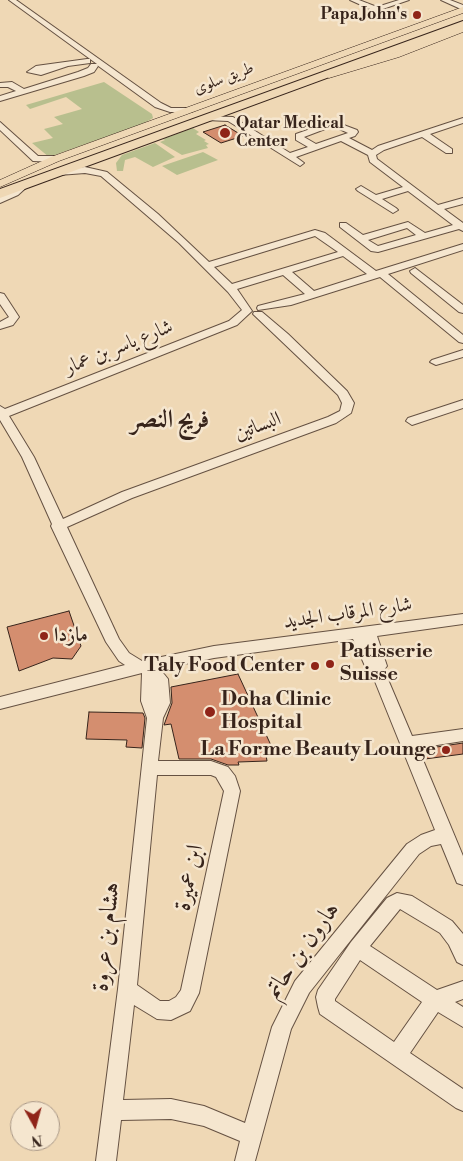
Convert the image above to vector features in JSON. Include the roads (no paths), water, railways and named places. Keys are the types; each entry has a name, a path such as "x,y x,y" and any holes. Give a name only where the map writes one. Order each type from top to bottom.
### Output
{"highway":[{"name":"طريق سلوى","path":"0,194 24,185 57,166 110,153 236,107 463,16"},
{"name":"طريق سلوى","path":"0,184 463,24"},
{"path":"254,86 302,79"}],"main road":[{"name":"طريق سلوى","path":"0,184 57,166 158,117 191,110 463,9"},
{"name":"طريق سلوى","path":"302,79 396,55 463,30"}],"street":[{"path":"3,0 87,61 158,117 167,114 170,110"},
{"path":"12,0 158,105 170,110 191,110"},
{"path":"353,0 376,13 406,0"},
{"path":"444,0 463,9"},
{"path":"65,65 87,61"},
{"path":"0,99 97,69"},
{"path":"0,85 12,85 23,92"},
{"name":"طريق سلوى","path":"230,119 236,107"},
{"name":"طريق سلوى","path":"206,118 230,119 300,163"},
{"path":"372,154 381,148 463,120"},
{"path":"289,156 342,138 354,132 333,123 299,136 299,138 315,147"},
{"path":"0,125 36,159 57,166 104,174 155,216 231,289 257,310"},
{"path":"424,134 449,151"},
{"path":"342,138 372,154"},
{"path":"104,174 103,162 110,153"},
{"path":"372,154 373,160 460,226"},
{"name":"طريق سلوى","path":"0,200 15,193 24,185"},
{"path":"375,198 410,188"},
{"path":"361,189 394,212 423,236"},
{"path":"437,208 463,201"},
{"path":"343,225 374,249 460,226"},
{"path":"361,239 408,225"},
{"path":"207,266 312,233 322,234 378,274 463,340"},
{"name":"شارع ياسر بن عمار","path":"1,412 233,323 257,310 287,303 463,247"},
{"path":"231,289 338,254"},
{"path":"415,271 463,310"},
{"path":"285,272 312,295"},
{"path":"0,296 14,317 9,323 0,326"},
{"path":"452,300 463,297"},
{"name":"البساتين","path":"58,526 127,494 332,420 345,413 348,408 347,398 257,310"},
{"path":"436,362 463,354"},
{"path":"412,421 463,404"},
{"path":"1,412 28,457 58,526 113,642 124,657 147,669"},
{"name":"شارع المرقاب الجديد","path":"0,703 105,675 147,669 239,650 362,631 463,619"},
{"path":"362,631 361,643 372,666 380,676 463,878"},
{"path":"105,675 114,660 113,642"},
{"name":"شارع المرقاب الجديد","path":"34,694 47,694 147,669"},
{"name":"هشام بن عروة","path":"106,1161 127,989 155,718 149,700 147,669"},
{"path":"407,743 463,735"},
{"name":"ابن عميرة","path":"127,989 157,1010 171,1011 183,1004 190,993 232,791 229,780 222,772 211,768 149,768"},
{"name":"هارون بن حاتم","path":"245,1161 280,1034 288,1013 302,987 413,849 428,840 445,835"},
{"path":"463,956 456,939 446,927 406,902 401,901 393,904 357,948 326,993 325,1002 327,1007 463,1101"},
{"path":"357,948 463,1018"},
{"path":"397,1055 436,1000 463,990"},
{"path":"111,1110 170,1109 204,1116 252,1136"}],"place":[{"name":"Papa John's","path":"417,15"},
{"name":"Qatar Medical Center","path":"225,133"},
{"name":"مازدا","path":"44,636"},
{"name":"Patisserie Suisse","path":"330,664"},
{"name":"Taly Food Center","path":"315,666"},
{"name":"Doha Clinic Hospital","path":"210,712"},
{"name":"La Forme Beauty Lounge","path":"446,750"}],"district":[{"name":"فريج النصر","path":"170,421"}]}
